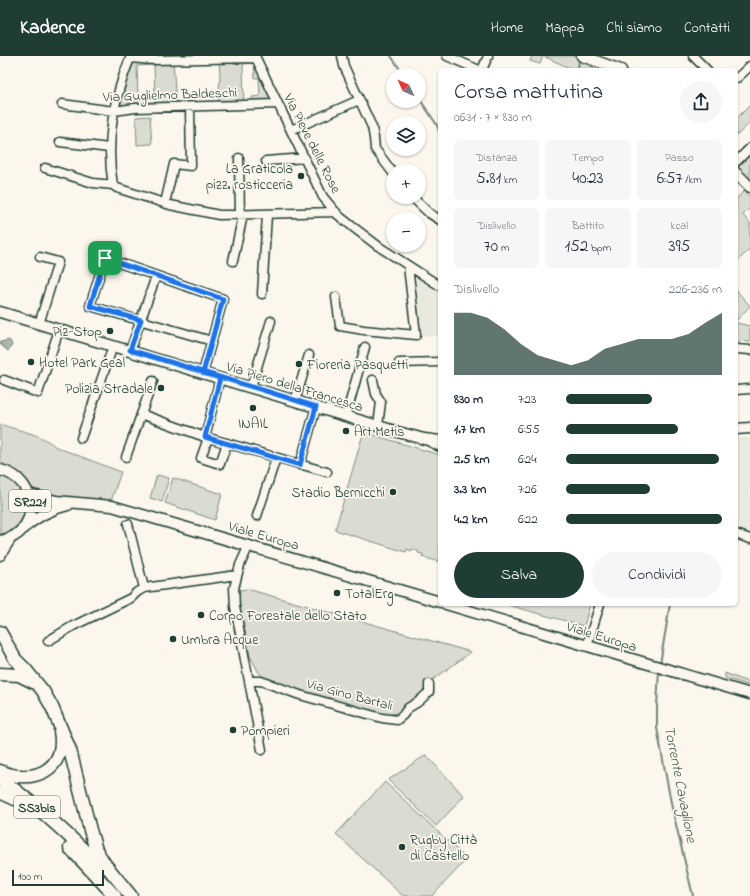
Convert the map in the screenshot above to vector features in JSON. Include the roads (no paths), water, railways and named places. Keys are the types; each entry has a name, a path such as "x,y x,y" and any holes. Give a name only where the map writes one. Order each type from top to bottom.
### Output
{"highway":[{"path":"0,632 15,659 38,685 49,702 72,755 96,850 104,863 131,896"},
{"path":"0,656 9,656 15,659"},
{"path":"0,674 19,675 38,685"},
{"path":"0,771 15,776 34,776 43,773 50,767 59,754 61,740 56,717"},
{"name":"SS3bis","path":"0,779 26,798 69,841 116,896"},
{"name":"SS3bis","path":"0,788 69,841 108,874 127,896"},
{"path":"0,792 15,799"}],"main road":[{"path":"582,56 594,58 616,68"},
{"path":"738,175 750,188"},
{"name":"Via Piero della Francesca","path":"0,312 398,432 424,439 438,441"},
{"path":"738,429 750,428"},
{"name":"SR221","path":"0,470 19,478 29,494 31,506 29,518 23,529 5,540 0,555"},
{"name":"Viale Europa","path":"29,494 53,500 112,506 438,601"},
{"name":"Viale Europa","path":"23,529 46,512 79,503"},
{"name":"Viale Europa","path":"453,606 750,694"}],"street":[{"path":"342,56 344,66 372,127 374,149 386,164"},
{"path":"447,56 474,68"},
{"path":"483,68 488,56"},
{"path":"694,56 705,68"},
{"path":"113,185 109,148 111,128 119,91 130,57 154,60 256,57"},
{"name":"Via Pieve delle Rose","path":"256,57 323,197 336,212 378,246 438,285"},
{"path":"738,77 750,66"},
{"path":"291,130 359,100"},
{"name":"Via Guglielmo Baldeschi","path":"62,104 114,111 135,108 278,104"},
{"path":"165,203 174,164 191,166 190,107"},
{"path":"60,142 109,148"},
{"path":"738,160 750,148"},
{"path":"233,261 241,215 239,158"},
{"path":"266,161 304,158"},
{"path":"45,168 93,182 113,185 117,188 165,203 219,215 267,215 336,212"},
{"path":"419,204 438,219"},
{"path":"262,294 267,215"},
{"path":"39,324 58,262 40,257"},
{"path":"203,373 212,341 223,299 105,258 90,306 212,341"},
{"path":"336,297 340,326 371,331 416,335 408,266"},
{"path":"130,350 156,276"},
{"path":"251,387 271,321"},
{"path":"4,380 38,393 59,330"},
{"path":"81,438 113,346"},
{"path":"346,416 365,347"},
{"path":"738,349 750,350"},
{"path":"295,400 309,355"},
{"path":"399,363 438,362"},
{"path":"220,378 201,458 220,464 227,443"},
{"path":"373,380 376,394 381,402 378,426"},
{"path":"126,457 153,381"},
{"path":"738,390 750,389"},
{"path":"300,465 316,407"},
{"path":"141,414 206,437 327,472"},
{"path":"424,439 438,446"},
{"path":"257,516 276,458"},
{"path":"128,524 144,588"},
{"path":"738,535 750,539"},
{"path":"249,546 237,575 234,588 235,607 262,750"},
{"path":"48,641 73,626 131,598 144,588 237,575"},
{"path":"587,646 599,606"},
{"name":"Via Gino Bartali","path":"249,681 261,681 300,695 382,718 397,720 408,708 418,702 429,692 429,684"}],"waterway":[{"name":"Torrente Cavaglione","path":"391,56 399,68"},
{"path":"578,68 579,60"},
{"name":"Torrente Cavaglione","path":"426,108 438,128"},
{"name":"Torrente Cavaglione","path":"660,664 670,606"},
{"name":"Torrente Cavaglione","path":"659,670 657,728 672,808 693,896"}],"place":[{"name":"La Graticola pizz. rosticceria","path":"301,176"},
{"name":"Piz-Stop","path":"110,331"},
{"name":"Hotel Park Geal","path":"31,362"},
{"name":"Fioreria Pasquetti","path":"299,364"},
{"name":"Polizia Stradale","path":"161,388"},
{"name":"INAIL","path":"253,408"},
{"name":"Art Metis","path":"346,431"},
{"name":"Stadio Bernicchi","path":"393,492"},
{"name":"TotalErg","path":"337,593"},
{"name":"Corpo Forestale dello Stato","path":"201,615"},
{"name":"Umbra Acque","path":"173,639"},
{"name":"Pompieri","path":"233,730"},
{"name":"Rugby Città di Castello","path":"402,847"}]}
